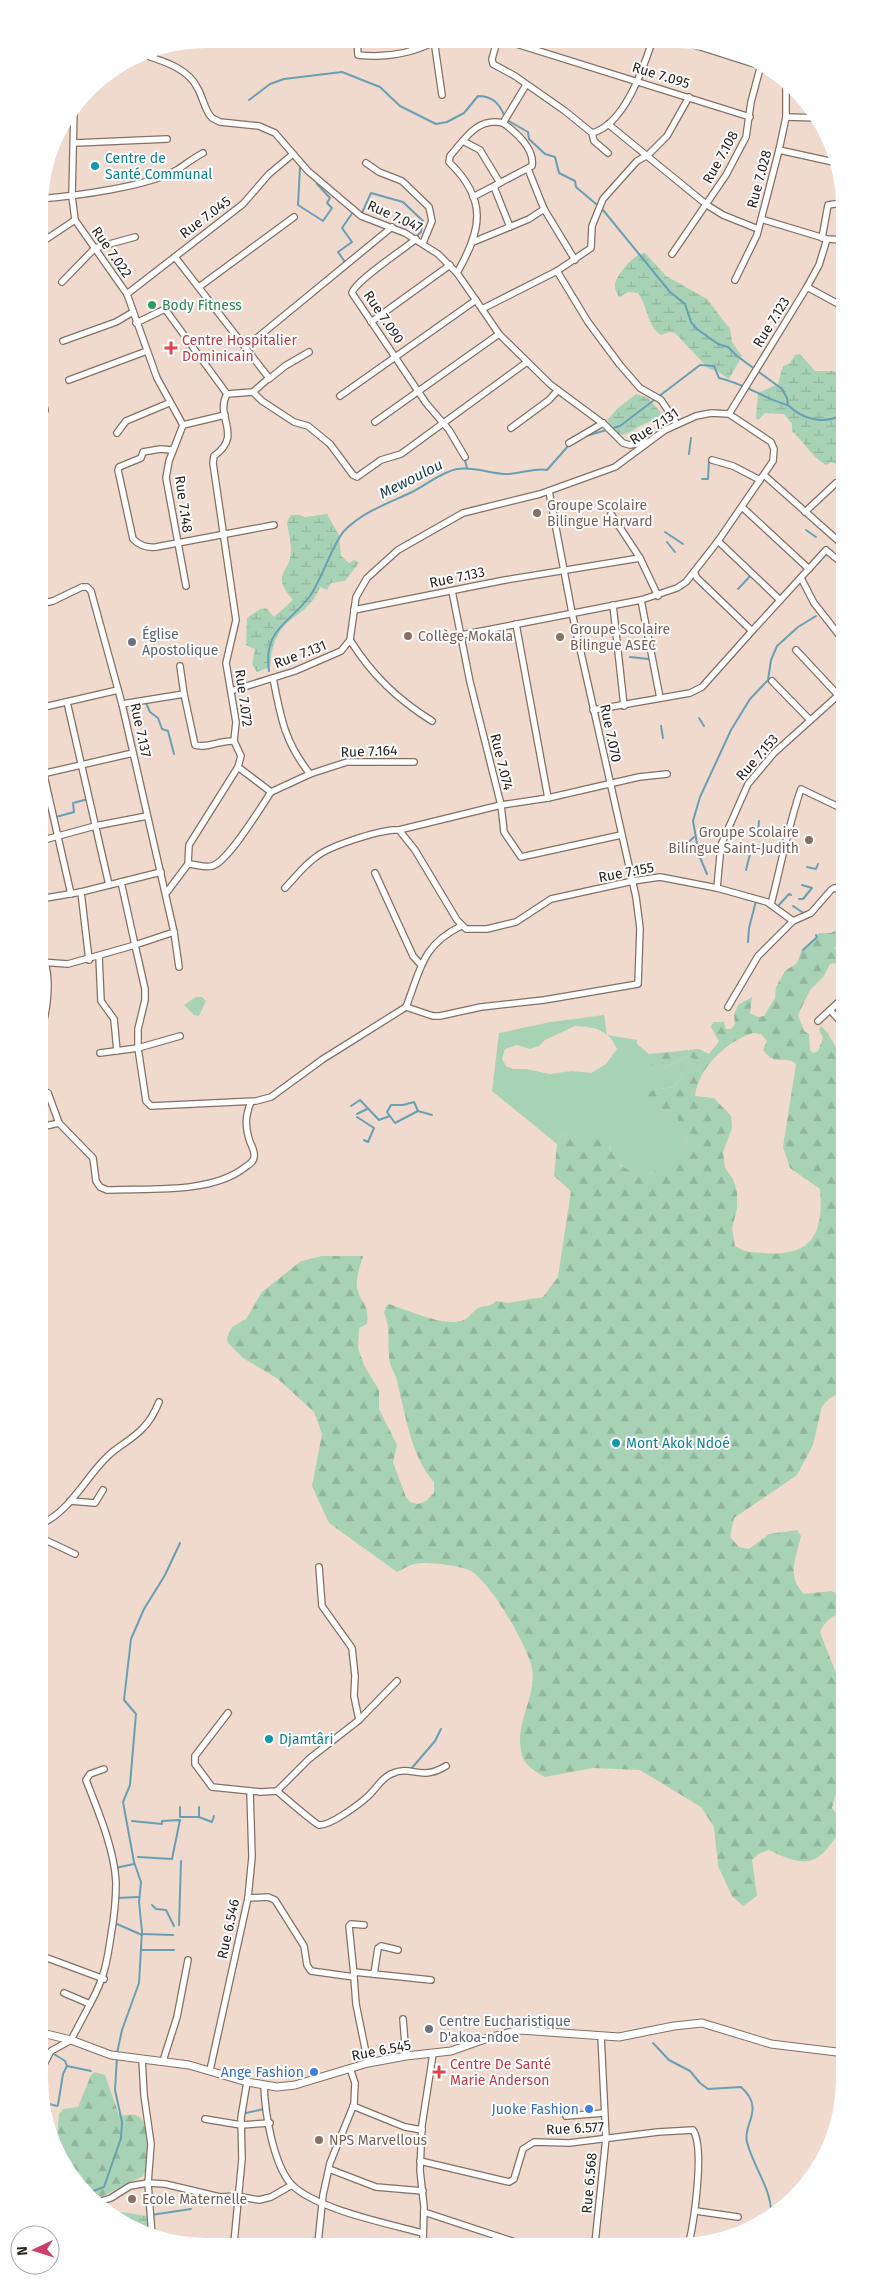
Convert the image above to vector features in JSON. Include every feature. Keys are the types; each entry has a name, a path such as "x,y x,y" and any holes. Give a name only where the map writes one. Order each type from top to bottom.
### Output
{"street":[{"path":"357,47 358,55 376,57 414,52 423,47"},
{"path":"435,47 442,95"},
{"path":"495,47 492,58 493,64 565,111 592,133 594,141 608,153"},
{"name":"Rue 7.095","path":"525,47 750,117"},
{"path":"592,133 608,124 639,81 650,47"},
{"name":"Rue 7.047","path":"150,58 178,68 190,77 212,118 220,122 265,128 275,134 308,171 361,216 392,227 423,243 457,273 499,334 558,390 603,423 622,443 638,445 649,441"},
{"name":"Rue 7.108","path":"672,254 738,154 746,137 751,102 759,70"},
{"path":"503,123 526,84"},
{"name":"Rue 7.028","path":"735,280 761,219 786,117 786,90"},
{"path":"482,309 557,271 592,248 592,226 603,200 637,160 648,155 668,136 689,97"},
{"path":"786,117 810,118"},
{"name":"Rue 7.022","path":"74,118 72,196 75,220 127,294 136,323 169,403"},
{"path":"457,273 473,242 478,228 478,218 473,197 462,176 449,162 450,156 476,126 488,123 503,123 521,138 533,163 528,169 473,197"},
{"path":"608,124 648,155 706,205 723,216 758,229"},
{"path":"75,143 167,139"},
{"path":"463,141 480,150 500,182"},
{"path":"779,150 830,161"},
{"path":"48,198 72,196 163,175 178,169 203,153"},
{"name":"Rue 7.045","path":"127,294 244,204 268,174 293,154"},
{"path":"366,163 379,172 402,181 429,207 432,221 423,243"},
{"path":"528,169 544,210 576,260"},
{"path":"500,182 494,187 510,227"},
{"name":"Rue 7.123","path":"729,414 808,287 819,266 825,239 828,205 836,204"},
{"path":"473,242 510,227 544,210"},
{"path":"199,287 294,218"},
{"path":"761,219 825,239 836,240"},
{"path":"48,238 75,220"},
{"path":"246,348 392,227"},
{"path":"62,282 95,248 135,238"},
{"name":"Rue 7.090","path":"416,239 355,286 352,293 465,457"},
{"path":"175,257 268,375 269,379"},
{"path":"371,322 450,265"},
{"path":"557,271 588,322 624,371 640,388 661,400 677,424"},
{"path":"808,287 836,303"},
{"path":"340,396 476,300"},
{"path":"136,323 165,309 227,394 254,392 285,366 309,352"},
{"path":"63,341 116,322 132,312"},
{"path":"375,422 499,334"},
{"path":"69,380 147,351"},
{"path":"254,392 262,401 294,422 308,426 330,444 354,476 359,476 386,457 401,454 527,362"},
{"path":"512,428 549,400 558,390"},
{"name":"Rue 7.072","path":"184,694 195,744 215,744 222,740 234,741 236,722 227,656 236,620 222,535 213,463 214,456 223,449 227,442 228,428 223,403 227,394"},
{"path":"117,433 126,421 169,403 180,417 183,425 225,415"},
{"name":"Rue 7.131","path":"232,691 330,658 341,651 350,640 356,597 367,578 398,550 418,537 463,513 549,491 615,467 649,441 677,424 711,413 729,414"},
{"path":"461,635 641,600 658,596 682,585 718,541 773,461 774,449 771,442 729,414"},
{"path":"569,443 603,423"},
{"name":"Rue 7.148","path":"183,425 173,450 166,478 176,542 186,586"},
{"path":"173,450 149,450 143,452 138,461 120,467 118,470 133,539 151,547 274,525"},
{"path":"712,460 762,477 836,540"},
{"path":"805,512 836,483"},
{"name":"Rue 7.070","path":"406,1007 433,1016 452,1015 482,1007 544,1000 638,984 640,928 633,881 609,786 572,613 549,491"},
{"path":"742,507 808,569"},
{"path":"611,514 640,558 658,596"},
{"path":"718,541 780,600"},
{"path":"593,710 690,693 702,687 825,551 828,551 836,558"},
{"name":"Rue 7.133","path":"354,610 565,569 640,558"},
{"path":"694,572 696,578 752,631"},
{"path":"800,578 814,603 836,631"},
{"name":"Rue 7.137","path":"48,602 82,587 89,588 122,704 147,816 167,892 179,967"},
{"name":"Rue 7.074","path":"452,592 500,805 609,786 639,777 667,774"},
{"path":"641,600 660,698"},
{"path":"613,605 624,706"},
{"path":"516,624 548,798"},
{"path":"350,640 381,683 406,705 432,721"},
{"path":"796,650 836,690"},
{"path":"122,704 184,694 180,666"},
{"path":"273,678 284,731 296,756 310,774"},
{"path":"772,681 810,720"},
{"path":"48,706 118,690"},
{"name":"Rue 7.153","path":"717,888 719,852 740,797 748,784 774,753 836,697"},
{"path":"67,702 109,885"},
{"path":"167,892 188,864 189,845 238,767 241,756 234,741"},
{"path":"48,772 133,753"},
{"name":"Rue 7.164","path":"271,792 310,774 347,762 414,762"},
{"path":"188,864 209,866 219,862 236,843 271,792 238,767"},
{"path":"771,904 791,827 793,811 801,789 836,806"},
{"path":"48,797 71,894"},
{"path":"285,888 315,857 359,838 500,805 504,832 521,857 621,835"},
{"path":"48,839 95,826 147,816"},
{"path":"121,882 145,989 145,1000 138,1029 138,1048 146,1101 151,1106 251,1102 271,1097 323,1060 406,1007 421,965 436,941 443,935 461,926 415,850 399,830"},
{"path":"48,898 81,892 162,872"},
{"path":"375,873 413,956 421,965"},
{"name":"Rue 7.155","path":"461,926 474,930 505,926 524,919 552,900 633,881 660,877 717,888 771,904 793,921"},
{"path":"728,1007 758,956 793,921 811,913 831,890 836,888"},
{"path":"81,892 88,960"},
{"path":"48,962 68,964 88,960 174,932"},
{"path":"99,956 101,1001 114,1020 116,1051"},
{"path":"818,1021 836,1004"},
{"path":"830,1010 836,1016"},
{"path":"100,1053 138,1048 180,1036"},
{"path":"48,1093 59,1123 94,1158 96,1181 100,1187 107,1190 197,1186 220,1182 253,1161 255,1156 246,1130 246,1112 251,1102"},
{"path":"48,1125 59,1123"},
{"path":"48,1519 65,1508 109,1455 143,1428 156,1411 159,1402"},
{"path":"70,1501 95,1503 103,1490"},
{"path":"48,1541 75,1554"},
{"path":"319,1567 322,1606 352,1648 355,1676 354,1696 359,1720"},
{"path":"277,1791 316,1753 359,1720 397,1681"},
{"path":"228,1713 194,1760 212,1787 250,1791 277,1791 313,1821 321,1825 330,1823 366,1799 382,1780 390,1774 405,1770 428,1774 446,1766"},
{"path":"48,2057 51,2051 71,2040 104,1978 114,1917 116,1882 100,1816 86,1780 90,1774 104,1769"},
{"name":"Rue 6.546","path":"210,2070 248,1898 252,1857 250,1791"},
{"path":"248,1898 268,1897 275,1900 304,1946 307,1965 311,1971 374,1974 430,1980"},
{"path":"364,1925 351,1924 349,1926 356,2004 368,2063"},
{"path":"374,1974 378,1948 381,1946 398,1950"},
{"path":"48,1958 104,1978"},
{"path":"163,2061 175,2024 188,1960"},
{"path":"64,1993 90,2004"},
{"path":"403,2019 406,2056"},
{"name":"Rue 6.545","path":"48,2034 71,2040 111,2055 163,2061 210,2070 264,2086 295,2085 368,2063 451,2051 488,2038 520,2030 619,2037 674,2026 702,2023 771,2044 836,2052"},
{"name":"Rue 6.568","path":"596,2238 606,2138 601,2036"},
{"path":"423,2238 424,2212 420,2161 422,2130 433,2054"},
{"path":"142,2059 144,2095 151,2144 148,2183 151,2227"},
{"path":"318,2238 322,2202 334,2149 353,2106 355,2083 350,2068"},
{"path":"234,2238 242,2159 241,2125 247,2082"},
{"path":"264,2086 279,2163 292,2185 339,2209 423,2233"},
{"path":"353,2106 406,2127 422,2130"},
{"path":"566,2116 604,2113"},
{"path":"205,2118 241,2125 270,2123"},
{"name":"Rue 6.577","path":"420,2161 509,2182 514,2179 523,2150 534,2142 569,2143 687,2129 693,2130 696,2134 698,2156 696,2211"},
{"path":"329,2169 376,2187 423,2191"},
{"path":"104,2200 130,2186 148,2183 165,2184 220,2197 237,2196 259,2200 271,2197 292,2185"},
{"path":"690,2237 696,2211 738,2218"},
{"path":"424,2212 500,2238"}],"green space":[{"path":"645,253 666,276 707,299 730,329 732,342 742,356 729,379 717,371 709,369 675,333 669,332 661,335 656,331 638,293 629,292 619,297 615,287 618,277 636,256"},
{"path":"800,354 815,371 836,372 836,464 831,462 826,465 817,458 792,431 792,424 784,414 765,413 758,420 756,418 758,393 778,384 783,366 790,363 795,355"},
{"path":"636,394 648,398 663,415 626,434 619,434 607,420 618,408"},
{"path":"327,514 339,535 341,556 349,563 354,560 359,563 345,581 331,583 327,590 320,587 312,602 286,624 278,634 273,648 270,667 257,672 252,664 255,649 246,645 247,618 260,609 266,608 274,617 293,600 286,591 282,579 291,550 287,522 291,515 305,517"},
{"path":"836,930 836,947 834,948 836,950 836,963 830,964 824,976 810,990 798,1015 804,1031 809,1034 810,1050 813,1053 818,1051 823,1038 819,1029 821,1026 836,1047 836,1395 822,1406 813,1445 797,1475 734,1518 730,1537 739,1547 749,1549 769,1534 797,1530 801,1536 794,1567 795,1580 798,1587 804,1594 831,1591 836,1593 836,1615 829,1619 820,1632 836,1673 836,1793 832,1808 836,1813 836,1837 821,1855 814,1860 795,1860 769,1850 758,1854 752,1860 757,1896 743,1906 732,1896 718,1866 714,1827 701,1807 640,1770 593,1768 545,1777 526,1763 522,1755 520,1740 523,1719 532,1689 532,1668 516,1630 498,1601 479,1578 471,1571 460,1567 420,1563 410,1565 397,1572 329,1523 312,1486 322,1434 314,1412 278,1379 243,1358 228,1343 227,1338 232,1327 246,1319 262,1292 301,1261 322,1256 363,1256 357,1287 368,1317 367,1324 359,1328 358,1348 364,1365 379,1390 379,1409 397,1445 393,1462 406,1497 410,1502 418,1504 426,1501 434,1493 434,1482 419,1459 414,1446 396,1377 390,1365 388,1325 384,1313 386,1306 389,1304 437,1320 456,1322 464,1320 477,1309 491,1305 496,1301 508,1303 543,1297 558,1277 571,1191 554,1176 557,1144 563,1132 605,1141 621,1166 637,1174 650,1174 683,1153 687,1144 686,1134 672,1109 649,1109 641,1098 653,1090 674,1087 693,1058 686,1057 662,1069 648,1063 647,1058 649,1054 699,1049 709,1054 719,1041 711,1027 713,1022 724,1022 726,1029 731,1029 735,1024 734,1015 738,1005 752,997 750,1013 758,1017 764,1016 775,998 776,987 785,971 797,963 802,949 813,942 819,933 831,933","holes":["753,1033 761,1034 767,1041 763,1050 767,1055 776,1060 787,1060 796,1064 783,1147 790,1168 820,1189 821,1205 820,1219 812,1239 794,1251 780,1253 749,1252 735,1246 732,1228 737,1209 737,1192 733,1179 725,1168 723,1152 732,1128 731,1116 714,1098 695,1096 697,1086 708,1066 715,1057 733,1042"]},
{"path":"196,997 202,997 206,1001 199,1016 194,1015 184,1005"},
{"path":"604,1015 607,1035 637,1040 637,1044 649,1054 647,1058 662,1069 686,1057 693,1058 674,1087 653,1090 667,1109 672,1109 685,1129 687,1141 684,1152 653,1172 644,1175 625,1169 616,1159 610,1147 563,1132 557,1144 492,1091 499,1033 551,1022","holes":["575,1026 595,1028 609,1037 617,1049 606,1064 591,1073 571,1071 550,1074 526,1069 513,1069 506,1066 502,1059 505,1049 517,1045 530,1049"]},
{"path":"95,2072 105,2075 119,2115 138,2116 143,2120 148,2135 147,2163 143,2176 101,2197 80,2176 69,2159 57,2133 59,2114 63,2109 78,2107 91,2075"},
{"path":"120,2212 147,2216 148,2226 136,2221"}],"waterway":[{"path":"249,100 270,84 284,79 342,72 380,87 400,106 436,124 447,122 464,113 478,96 487,97 494,101 504,115"},
{"path":"507,120 528,132 529,139 545,154 555,157 559,173 575,181 576,187 603,210 670,292 685,304 691,322 697,329 718,344 728,347 737,356 782,389 787,398 788,405 800,414 820,420 836,418"},
{"path":"300,167 298,205 323,221 332,208 327,203 330,198 317,184"},
{"path":"361,215 371,193 403,202 423,221 421,232 415,238"},
{"path":"345,262 338,252 352,242 342,228 353,212"},
{"name":"Mewoulou","path":"586,436 620,426 700,365 714,366 719,378 736,383 787,405"},
{"path":"689,454 691,438"},
{"name":"Mewoulou","path":"269,671 268,657 274,636 279,628 310,596 340,537 351,524 375,509 416,490 445,473 457,469 464,468 507,474 538,469 547,470 569,445"},
{"path":"464,457 467,468"},
{"path":"702,479 708,479 709,460"},
{"path":"806,530 816,537"},
{"path":"665,532 683,544"},
{"path":"667,542 675,552"},
{"path":"738,589 752,574"},
{"path":"707,874 699,855 693,821 700,797 731,730 750,699 768,680 771,660 777,646 798,627 816,616"},
{"path":"630,657 649,659"},
{"path":"146,703 150,712 158,718 162,729 168,731 174,754"},
{"path":"699,718 704,726"},
{"path":"661,726 663,738"},
{"path":"56,817 74,812 73,803 88,799"},
{"path":"753,838 758,832 759,821"},
{"path":"683,847 694,837"},
{"path":"746,870 752,846"},
{"path":"807,867 816,869 818,864"},
{"path":"799,899 803,899 812,888 802,885"},
{"path":"778,906 789,894 791,895"},
{"path":"748,942 749,928 756,901"},
{"path":"793,906 805,914"},
{"path":"803,950 817,937 816,935"},
{"path":"351,1106 360,1100 379,1120 390,1116"},
{"path":"418,1111 395,1123 387,1112 391,1105 403,1105 414,1102 418,1111 432,1115"},
{"path":"357,1114 367,1109"},
{"path":"357,1117 374,1128 368,1142 364,1140"},
{"path":"117,2053 122,2030 139,1983 142,1931 139,1902 141,1882 134,1862 123,1802 130,1785 136,1714 124,1700 131,1639 144,1609 165,1575 180,1543"},
{"path":"411,1769 435,1741 441,1729"},
{"path":"180,1807 180,1817 199,1817 212,1822 214,1816"},
{"path":"199,1807 199,1817"},
{"path":"132,1821 162,1824 162,1821 180,1820 172,1859 138,1857"},
{"path":"179,1925 181,1861"},
{"path":"115,1868 134,1864"},
{"path":"116,1898 139,1897"},
{"path":"152,1905 156,1909 166,1910 174,1926"},
{"path":"115,1925 117,1924 142,1935"},
{"path":"142,1934 173,1935"},
{"path":"141,1950 174,1950"},
{"path":"653,2043 669,2060 690,2071 708,2089 741,2087 748,2095 752,2102 753,2110 747,2129 747,2142 766,2188 771,2208"},
{"path":"54,2054 65,2061 67,2066"},
{"path":"94,2191 104,2187 121,2138 122,2122 115,2090 117,2057"},
{"path":"67,2066 91,2071"},
{"path":"58,2105 63,2074 67,2066"},
{"path":"50,2104 57,2106"},
{"path":"246,2113 264,2109"},
{"path":"151,2215 191,2209"}],"place":[{"name":"Centre de Santé Communal","path":"95,166"},
{"name":"Body Fitness","path":"152,305"},
{"name":"Centre Hospitalier Dominicain","path":"171,348"},
{"name":"Groupe Scolaire Bilingue Harvard","path":"537,513"},
{"name":"Collège Mokala","path":"408,636"},
{"name":"Groupe Scolaire Bilingue ASEC","path":"560,637"},
{"name":"Église Apostolique","path":"132,642"},
{"name":"Groupe Scolaire Bilingue Saint-Judith","path":"809,840"},
{"name":"Mont Akok Ndoé","path":"616,1443"},
{"name":"Djamtâri","path":"269,1739"},
{"name":"Centre Eucharistique D'akoa-ndoe","path":"429,2029"},
{"name":"Ange Fashion","path":"314,2072"},
{"name":"Centre De Santé Marie Anderson","path":"439,2072"},
{"name":"Juoke Fashion","path":"589,2109"},
{"name":"NPS Marvellous","path":"319,2140"},
{"name":"Ecole Maternelle","path":"132,2199"}]}
